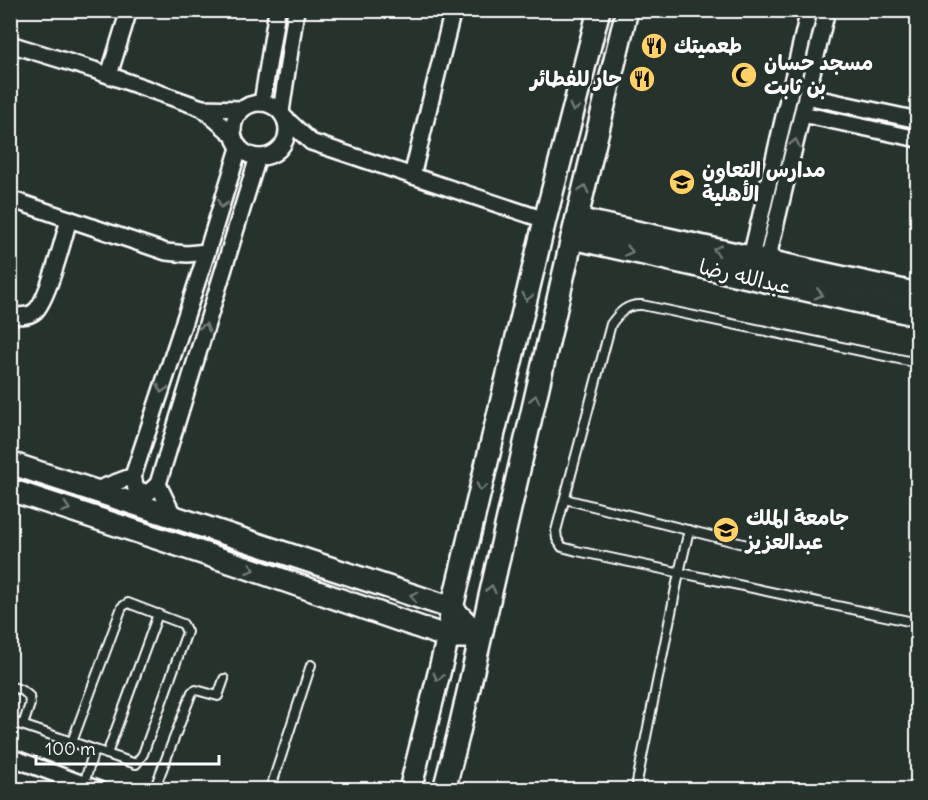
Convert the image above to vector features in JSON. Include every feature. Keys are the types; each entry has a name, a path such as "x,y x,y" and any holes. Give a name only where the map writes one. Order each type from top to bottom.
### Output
{"street":[{"path":"109,75 129,10"},
{"path":"262,103 277,10"},
{"path":"278,151 282,147 287,132 283,115 296,10"},
{"path":"412,176 453,10"},
{"path":"410,789 448,637 452,608 545,220 599,10"},
{"path":"444,789 627,10"},
{"path":"772,268 808,10"},
{"path":"772,268 802,114 827,10"},
{"path":"10,44 109,75 202,108 242,109 255,103 275,107 311,142 545,220"},
{"path":"806,96 918,120"},
{"path":"202,108 236,141 244,153 265,157 311,142"},
{"path":"242,109 233,123 236,141 207,252 133,476 136,489 148,493 158,484 258,157"},
{"path":"802,114 918,139"},
{"path":"10,199 166,252 187,254 207,252"},
{"path":"10,315 19,317 34,312 43,301 69,219"},
{"name":"عبدالله رضا","path":"574,228 772,268 918,294"},
{"name":"عبدالله رضا","path":"574,228 772,268 918,315"},
{"path":"10,463 452,608 480,637"},
{"path":"93,491 133,476"},
{"path":"158,484 174,517"},
{"path":"10,490 448,637 480,637"},
{"path":"10,757 99,789"}],"lane":[{"path":"918,363 642,304 633,304 620,312 611,324 556,531 557,539 562,547 918,623"},
{"path":"565,499 751,546"},
{"path":"641,789 637,782 689,530"},
{"path":"10,721 136,764 140,760 182,649 187,628 183,624 128,603 122,607 72,742"},
{"path":"107,754 158,614"},
{"path":"270,789 311,664"},
{"path":"154,789 192,692 196,690 218,696 224,679"},
{"path":"10,686 29,696 30,704 23,725"},
{"path":"84,784 94,750"}],"place":[{"name":"طعميتك","path":"654,46"},
{"name":"مسجد حسان بن ثابت","path":"744,75"},
{"name":"حار للفطائر","path":"642,79"},
{"name":"مدارس التعاون الأهلية","path":"682,182"},
{"name":"جامعة الملك عبدالعزيز","path":"726,530"}]}
